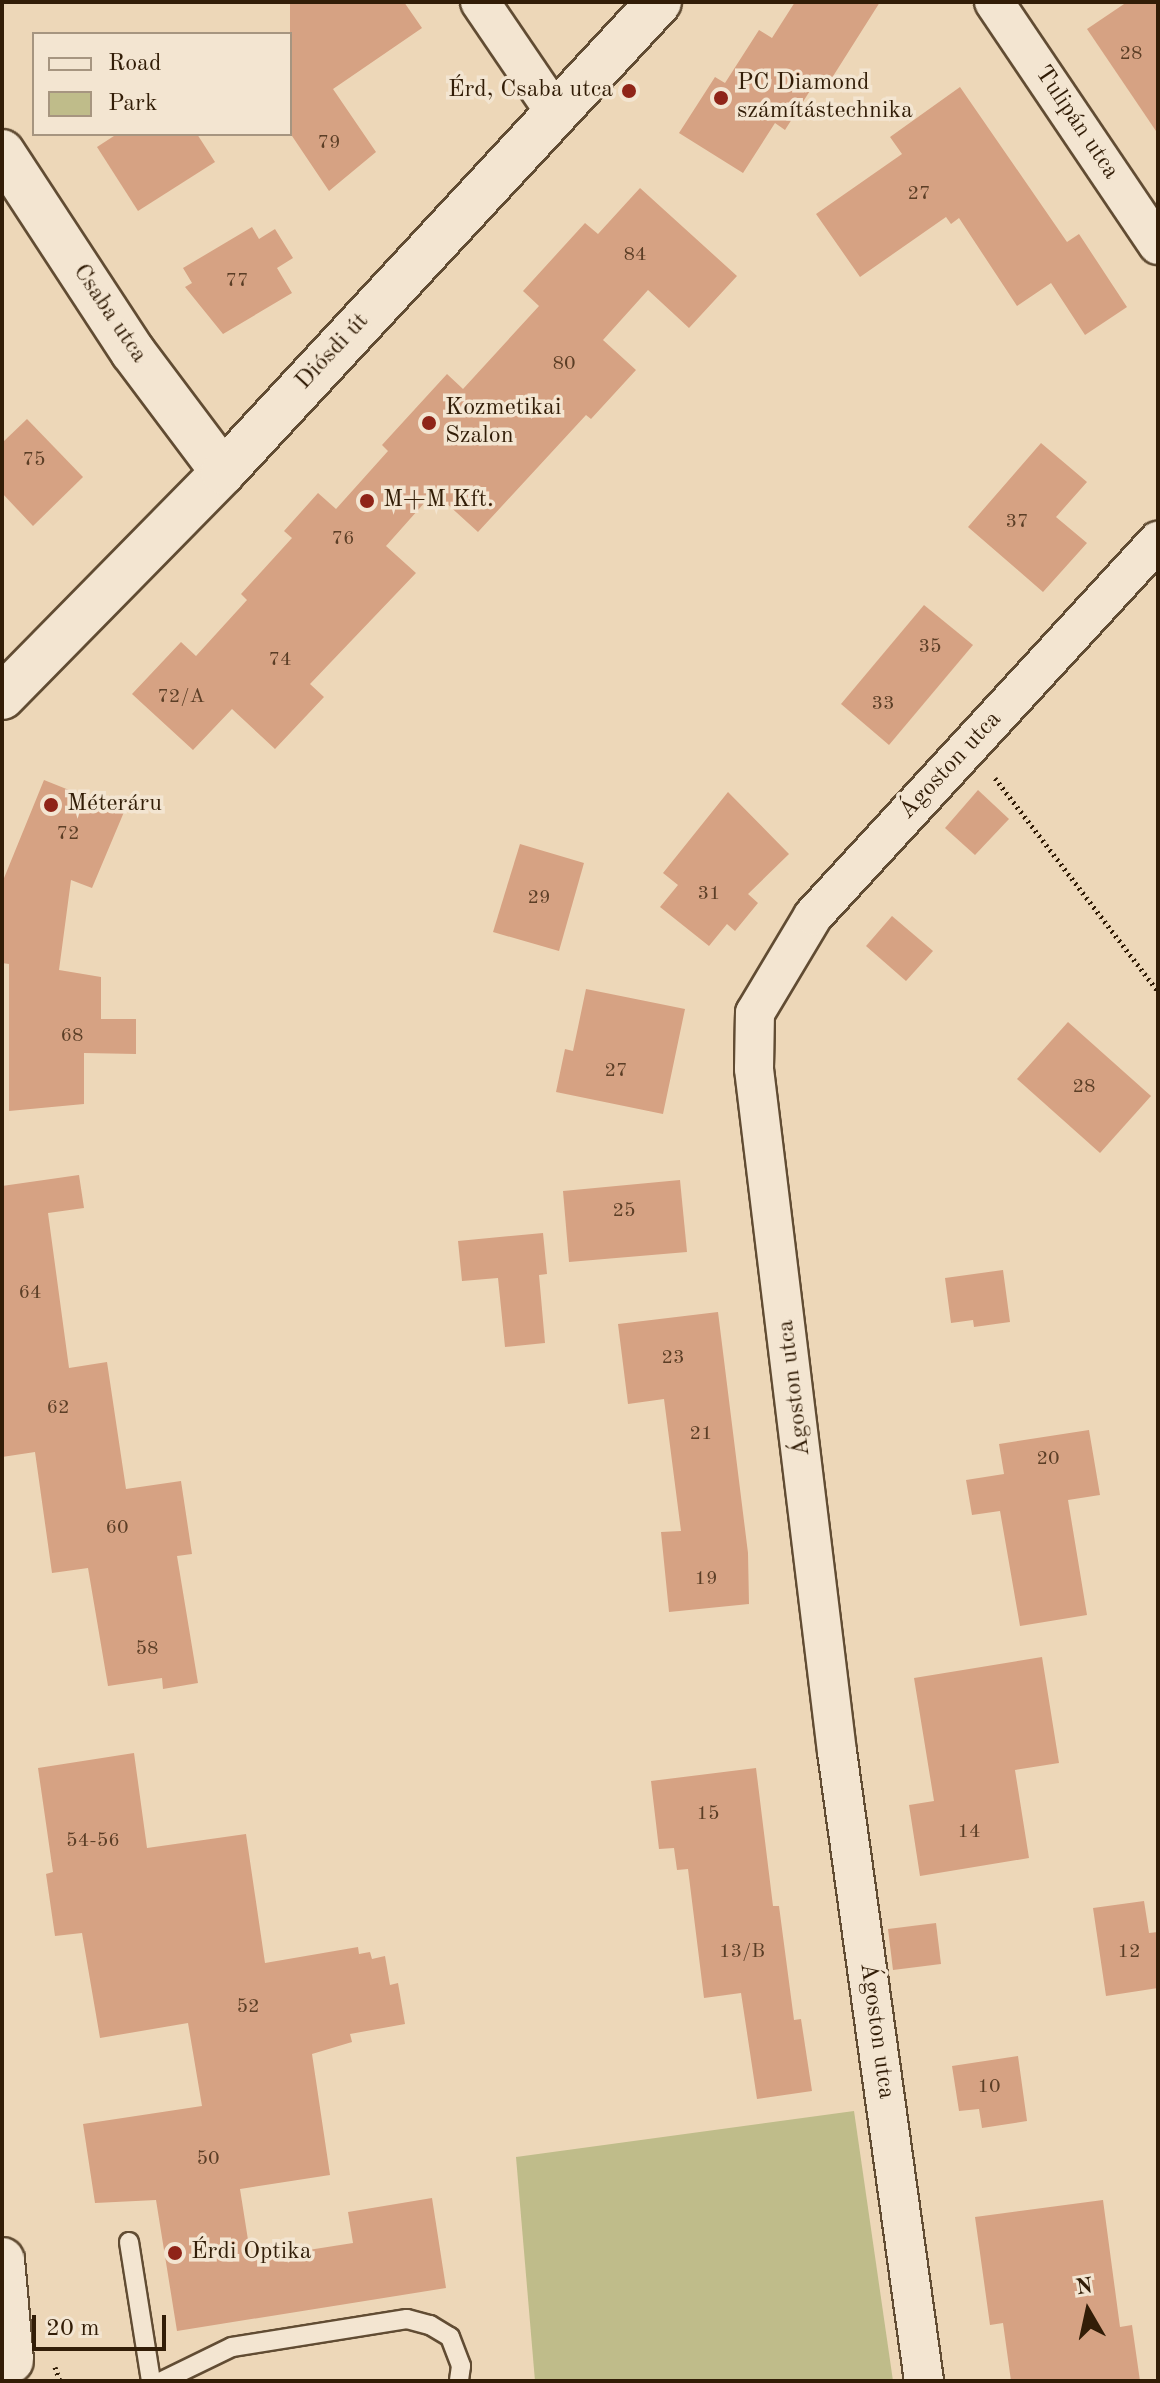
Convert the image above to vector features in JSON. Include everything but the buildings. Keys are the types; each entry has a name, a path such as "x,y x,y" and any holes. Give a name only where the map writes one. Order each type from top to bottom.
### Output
{"main road":[{"name":"Diósdi út","path":"2,697 223,472 554,111 659,2"},
{"name":"Csaba utca","path":"2,152 133,352 223,472"},
{"path":"2,2260 14,2366"}],"street":[{"path":"480,2 554,111"},
{"name":"Tulipán utca","path":"994,2 1158,245"},
{"name":"Ágoston utca","path":"924,2381 837,1752 752,1034 762,993 813,916 1158,541"}],"lane":[{"path":"129,2242 151,2381"},
{"path":"162,2381 232,2347 407,2319 450,2337 461,2366 459,2381"}],"path":[{"path":"994,777 1158,991"}],"green space":[{"path":"854,2111 893,2381 535,2381 516,2157"}],"place":[{"name":"Érd, Csaba utca","path":"629,91"},
{"name":"PC Diamond számítástechnika","path":"721,98"},
{"name":"Kozmetikai Szalon","path":"429,423"},
{"name":"M+M Kft.","path":"367,501"},
{"name":"Méteráru","path":"51,805"},
{"name":"Érdi Optika","path":"175,2253"}]}
